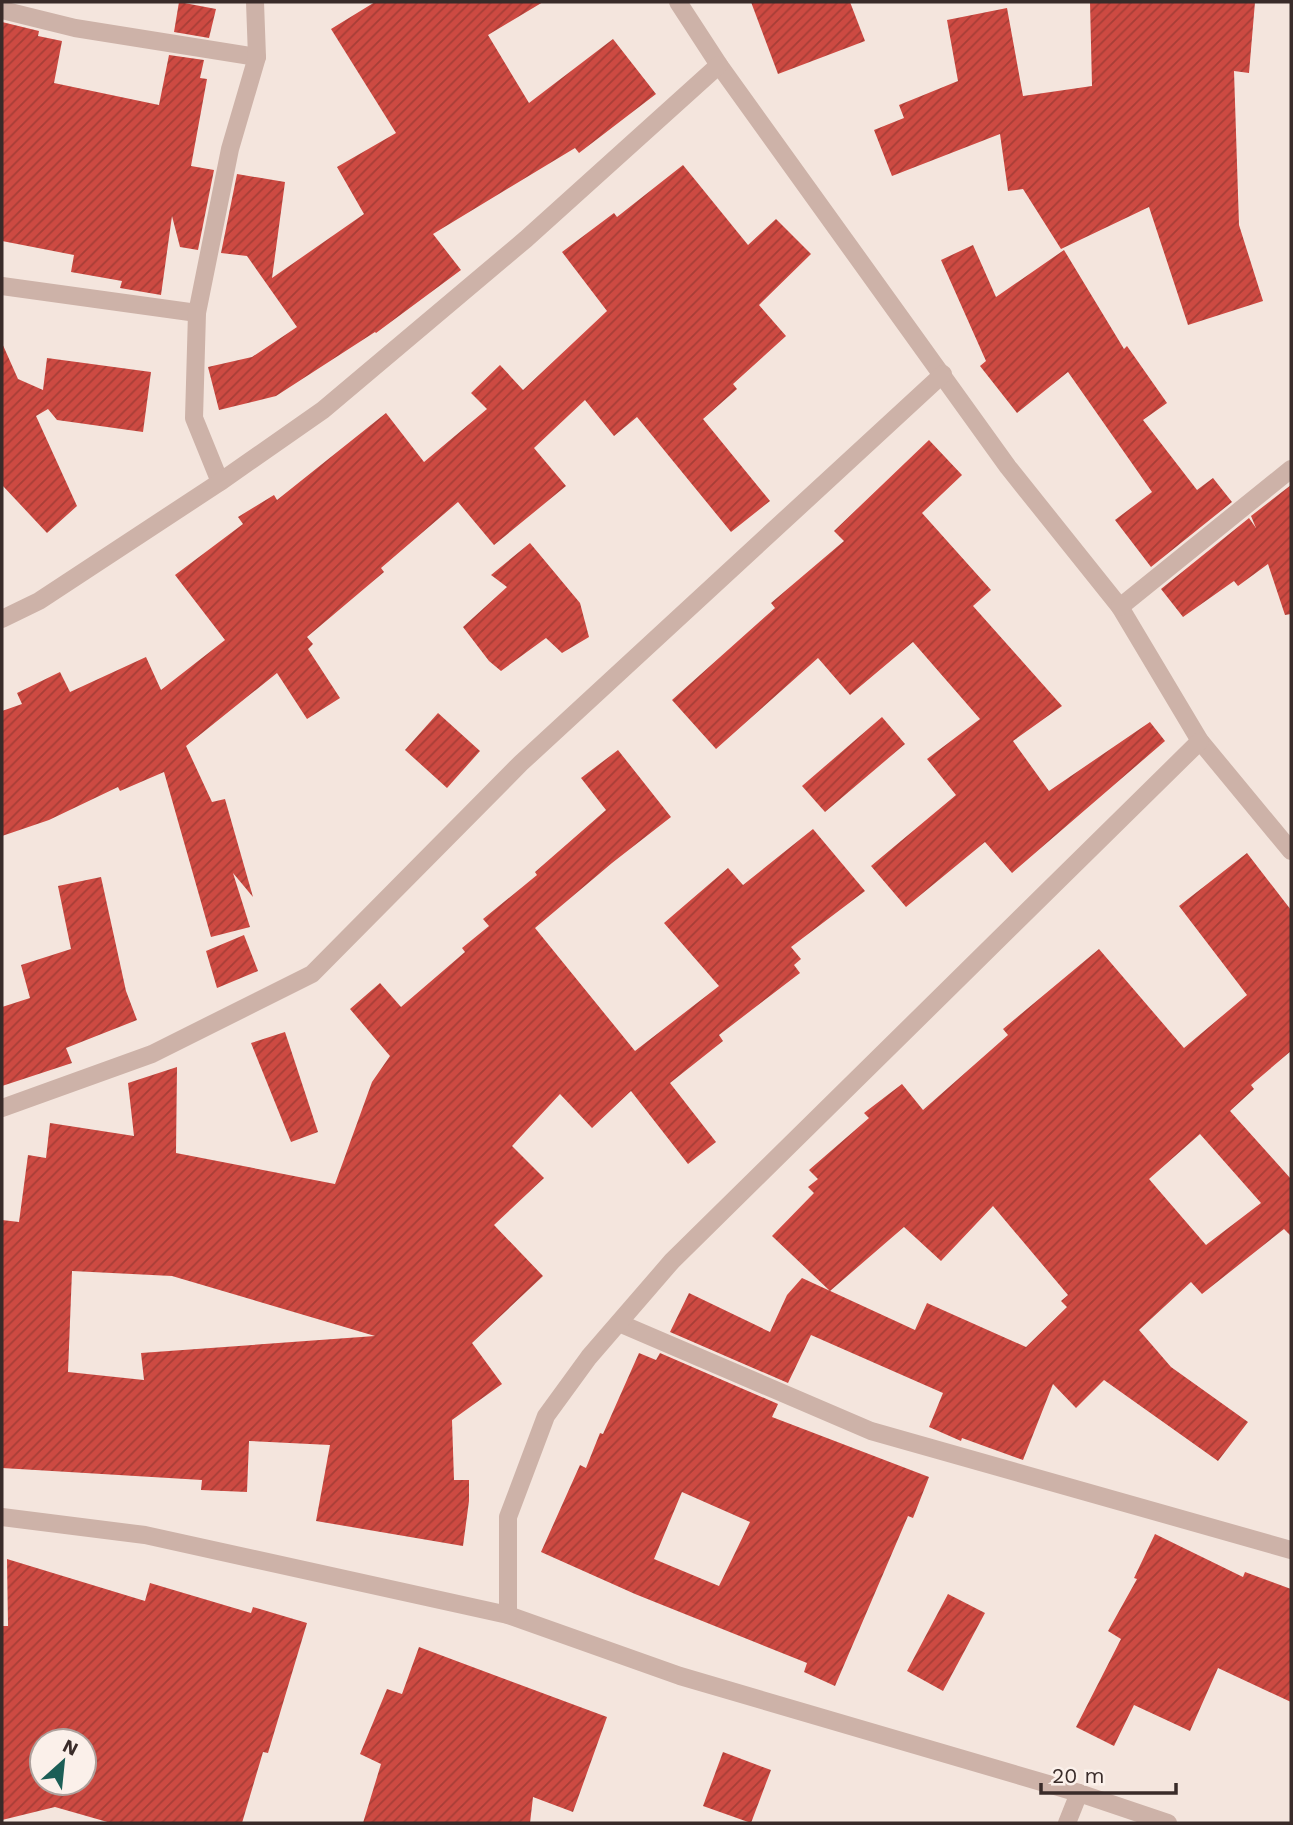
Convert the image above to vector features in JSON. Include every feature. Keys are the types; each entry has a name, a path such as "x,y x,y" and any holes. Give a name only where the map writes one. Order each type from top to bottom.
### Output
{"street":[{"path":"220,482 194,418 197,313 230,149 257,57 255,2"},
{"path":"678,2 719,65 1008,467 1121,607 1200,741 1291,851"},
{"path":"2,10 75,28 257,57"},
{"path":"2,619 39,601 220,482 323,410 526,239 719,65"},
{"path":"2,286 197,313"},
{"path":"2,1108 152,1054 312,974 521,763 943,374"},
{"path":"1121,607 1291,469"},
{"path":"508,1615 508,1517 546,1416 589,1357 672,1261 1200,741"},
{"path":"619,1323 872,1431 1291,1550"},
{"path":"2,1517 145,1535 508,1615 680,1676 1079,1793 1168,1823"},
{"path":"1067,1823 1079,1793"}],"building":[{"path":"179,2 216,9 209,38 174,32"},
{"path":"375,2 543,2 488,35 529,103 613,39 656,94 579,153 575,148 433,234 461,270 376,333 276,396 219,410 208,367 252,357 297,327 247,256 221,253 237,174 285,182 272,278 364,214 337,167 396,133 331,29"},
{"path":"751,2 850,2 865,41 778,74"},
{"path":"1090,2 1255,2 1249,73 1234,71 1239,225 1263,301 1188,325 1149,207 1061,249 1023,189 1008,191 1000,134 892,176 874,130 904,118 899,105 958,81 947,20 1007,8 1023,96 1092,86"},
{"path":"2,22 39,31 38,36 62,41 54,83 159,105 169,55 204,60 200,78 207,79 191,166 214,170 198,250 180,247 172,216 161,295 120,288 122,281 71,272 74,255 2,241"},
{"path":"683,165 748,245 776,219 811,254 759,305 786,336 733,384 737,389 703,419 770,501 731,532 637,417 614,436 585,400 534,448 566,486 494,545 458,502 381,568 384,572 307,637 313,644 308,649 340,698 307,719 277,673 186,746 212,802 225,799 253,897 233,873 250,927 211,937 164,772 120,791 118,787 49,820 2,836 2,711 22,704 17,693 60,672 70,692 146,657 161,690 225,640 175,575 243,524 238,517 274,495 277,500 386,413 424,462 487,409 471,393 500,365 523,390 607,311 562,252 614,213 617,217"},
{"path":"973,245 996,297 1064,250 1124,349 1127,346 1167,403 1143,420 1197,490 1213,478 1232,502 1151,567 1115,520 1152,492 1068,372 1017,413 980,366 986,361 941,260"},
{"path":"2,343 18,379 43,390 47,358 151,372 143,432 57,420 48,409 36,416 77,506 47,533 2,485"},
{"path":"929,440 962,475 922,513 991,590 973,606 1062,706 1013,741 1049,791 1150,722 1165,741 1012,873 985,842 906,907 871,866 956,795 927,759 980,719 913,642 850,695 818,658 716,749 672,700 775,608 771,603 844,541 834,531"},
{"path":"1291,485 1291,614 1285,615 1268,564 1238,586 1234,581 1183,617 1161,589 1249,518 1256,528 1251,516"},
{"path":"530,543 580,603 589,637 562,653 546,638 501,671 489,661 463,627 507,587 491,575"},
{"path":"438,713 480,751 447,788 405,750"},
{"path":"882,717 905,744 825,812 802,786"},
{"path":"618,750 671,817 535,928 635,1051 719,986 664,923 728,868 743,885 813,829 865,891 791,947 801,959 794,965 800,973 719,1035 723,1041 670,1083 716,1142 688,1164 631,1091 592,1128 560,1094 512,1146 544,1178 494,1225 543,1276 472,1343 502,1384 452,1420 454,1480 469,1480 463,1546 316,1521 330,1445 249,1441 247,1492 201,1490 202,1480 2,1468 2,1220 19,1222 28,1155 46,1158 50,1123 134,1136 128,1083 177,1067 176,1153 335,1184 372,1082 390,1056 350,1009 380,983 401,1007 465,952 462,948 489,926 483,919 537,875 535,872 606,810 581,778","holes":["72,1271 172,1276 375,1336 141,1353 144,1380 68,1372"]},
{"path":"1247,853 1291,910 1291,1051 1251,1085 1254,1089 1230,1111 1291,1179 1291,1236 1284,1229 1202,1294 1191,1282 1139,1330 1171,1367 1248,1422 1218,1461 1104,1380 1076,1408 1053,1384 1023,1460 962,1438 961,1441 929,1427 943,1393 811,1335 788,1383 670,1332 689,1293 770,1332 787,1295 802,1278 830,1291 772,1236 814,1193 808,1187 818,1179 809,1170 869,1118 864,1113 902,1084 923,1110 1008,1035 1003,1029 1099,949 1184,1048 1247,995 1179,906","holes":["1200,1134 1261,1203 1206,1245 1149,1179","993,1206 1068,1295 1061,1301 1067,1307 1026,1347 927,1303 915,1330 830,1291 904,1227 941,1261"]},
{"path":"101,877 126,991 137,1020 66,1048 72,1063 2,1086 2,1007 30,998 21,965 71,949 58,886"},
{"path":"244,935 258,971 217,988 206,951"},
{"path":"285,1032 318,1132 291,1142 251,1043"},
{"path":"639,1353 656,1360 660,1353 778,1404 772,1417 929,1477 913,1518 908,1516 835,1686 804,1672 807,1663 635,1594 541,1552 580,1465 586,1468 600,1433 603,1434","holes":["682,1492 750,1522 719,1586 654,1559"]},
{"path":"1155,1534 1243,1577 1245,1572 1291,1589 1291,1702 1218,1668 1190,1731 1134,1705 1114,1746 1076,1727 1121,1639 1108,1631 1137,1579 1134,1578"},
{"path":"7,1559 145,1601 150,1583 251,1613 253,1607 307,1623 268,1753 263,1752 242,1823 111,1823 55,1807 2,1820 2,1626 8,1626"},
{"path":"948,1594 985,1613 943,1691 907,1671"},
{"path":"419,1647 607,1717 573,1812 533,1797 530,1823 363,1823 381,1764 360,1754 387,1689 402,1694"},
{"path":"723,1752 771,1770 751,1823 703,1806"}]}
